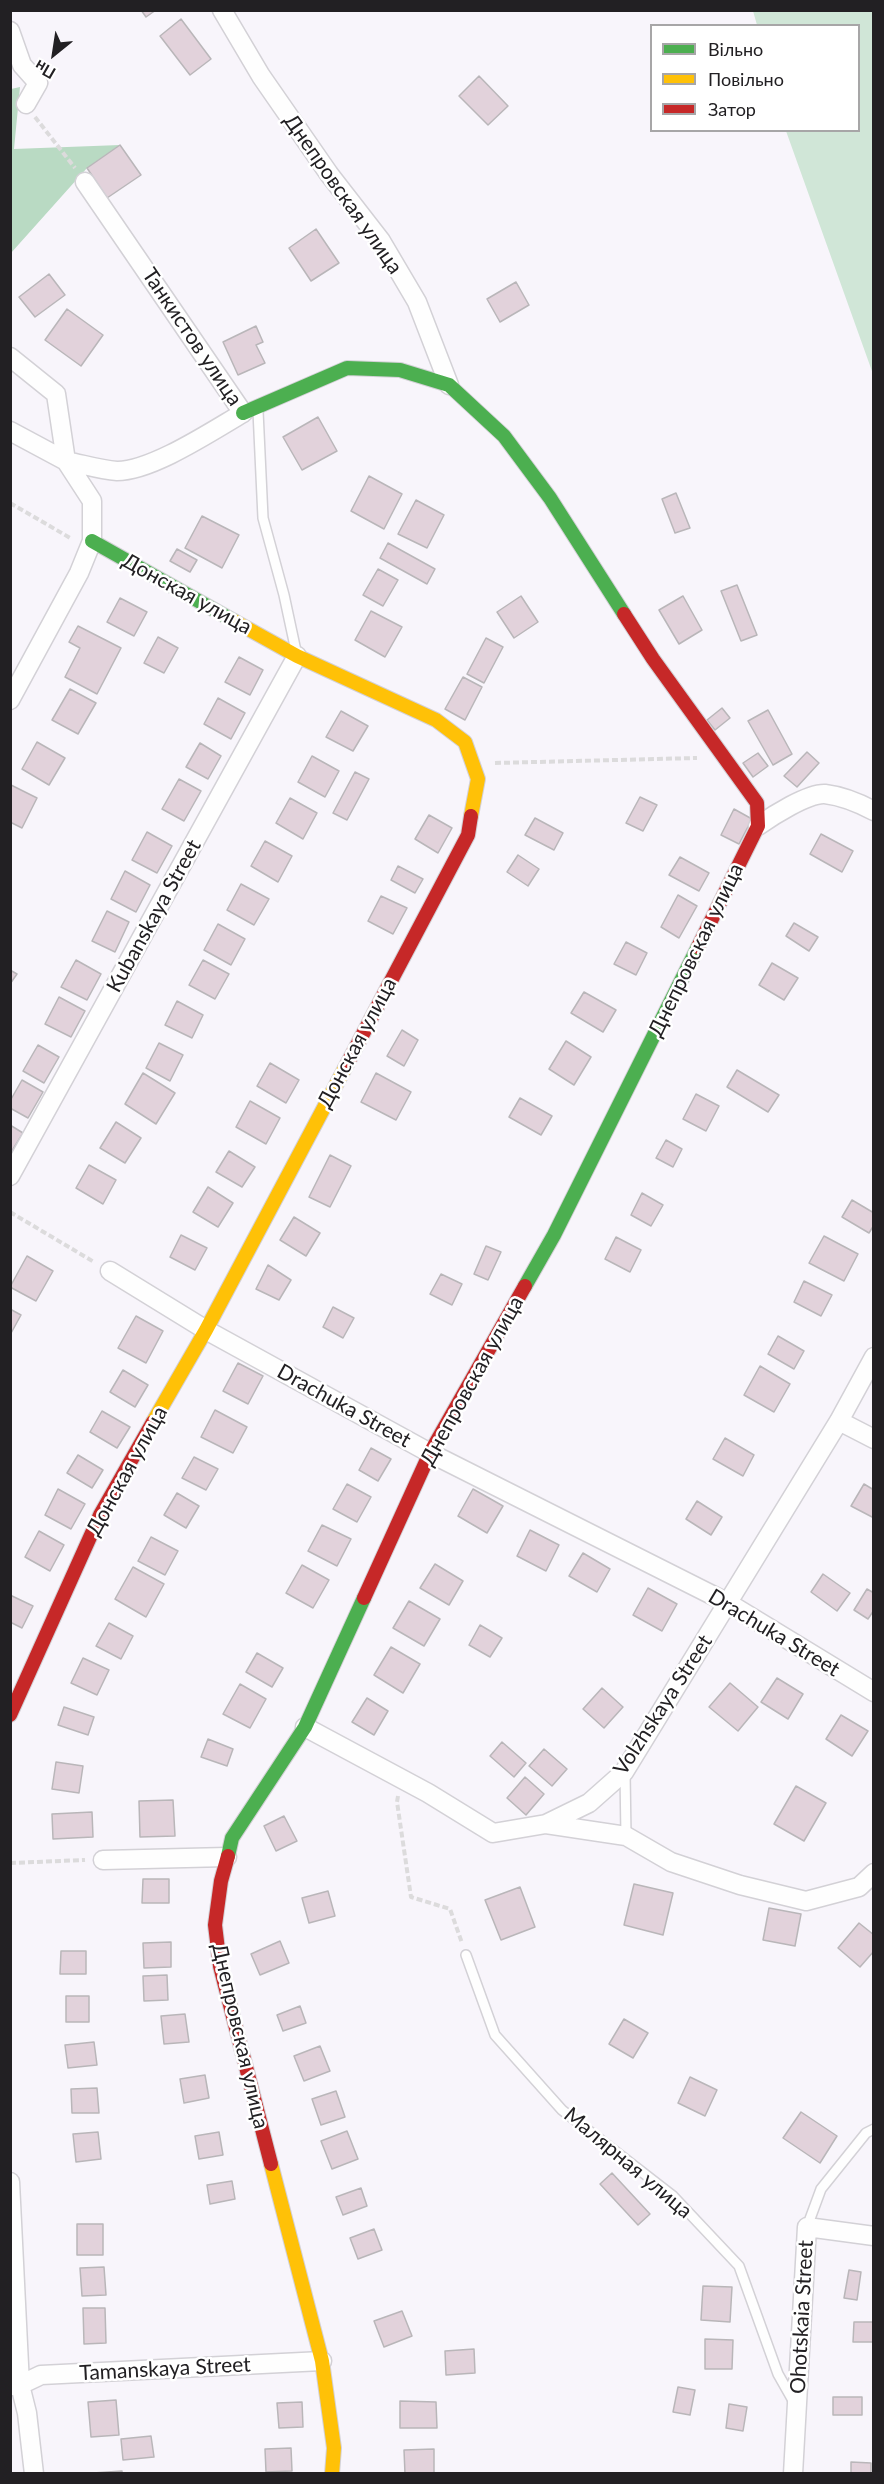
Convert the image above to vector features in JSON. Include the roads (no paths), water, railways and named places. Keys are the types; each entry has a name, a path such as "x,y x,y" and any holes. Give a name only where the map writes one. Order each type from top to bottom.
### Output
{"street":[{"name":"Днепровская улица","path":"222,10 261,76 329,174 381,241 417,302 449,385"},
{"path":"10,31 16,70 38,83 26,104"},
{"name":"Танкистов улица","path":"66,461 116,471 140,468 202,438 250,410 85,182"},
{"path":"10,357 56,394 66,461 92,501 91,545 79,573 10,700"},
{"name":"Днепровская улица","path":"250,410 347,368 400,369 449,385 504,436 550,498 653,659 757,803 758,826 554,1235 430,1453 305,1727 232,1838 227,1857 214,1925 220,1965 322,2361 334,2448 332,2474"},
{"path":"10,431 66,461"},
{"name":"Донская улица","path":"10,1715 100,1515 206,1330 468,836 478,779 465,742 436,720 297,656 91,545"},
{"name":"Kubanskaya Street","path":"10,1176 297,656"},
{"path":"758,826 780,810 823,794 857,802 873,811"},
{"name":"Drachuka Street","path":"110,1271 206,1330 430,1453 728,1603 873,1692"},
{"name":"Volzhskaya Street","path":"305,1727 402,1779 493,1833 546,1824 589,1803 624,1772 839,1421 873,1357"},
{"path":"839,1421 873,1439"},
{"path":"546,1824 626,1836 671,1862 740,1885 806,1901 860,1887 873,1873"},
{"path":"104,1860 227,1857"},
{"path":"10,2182 15,2386 27,2412 34,2474"},
{"name":"Ohotskaia Street","path":"793,2474 807,2227 873,2236"},
{"name":"Tamanskaya Street","path":"15,2386 41,2375 322,2361"}],"lane":[{"path":"250,410 263,518 284,595 297,656"},
{"path":"624,1772 626,1836"},
{"name":"Малярная улица","path":"466,1955 495,2035 562,2110 673,2196 739,2266 778,2374 797,2408"},
{"path":"807,2227 821,2189 866,2133 873,2129"}]}
